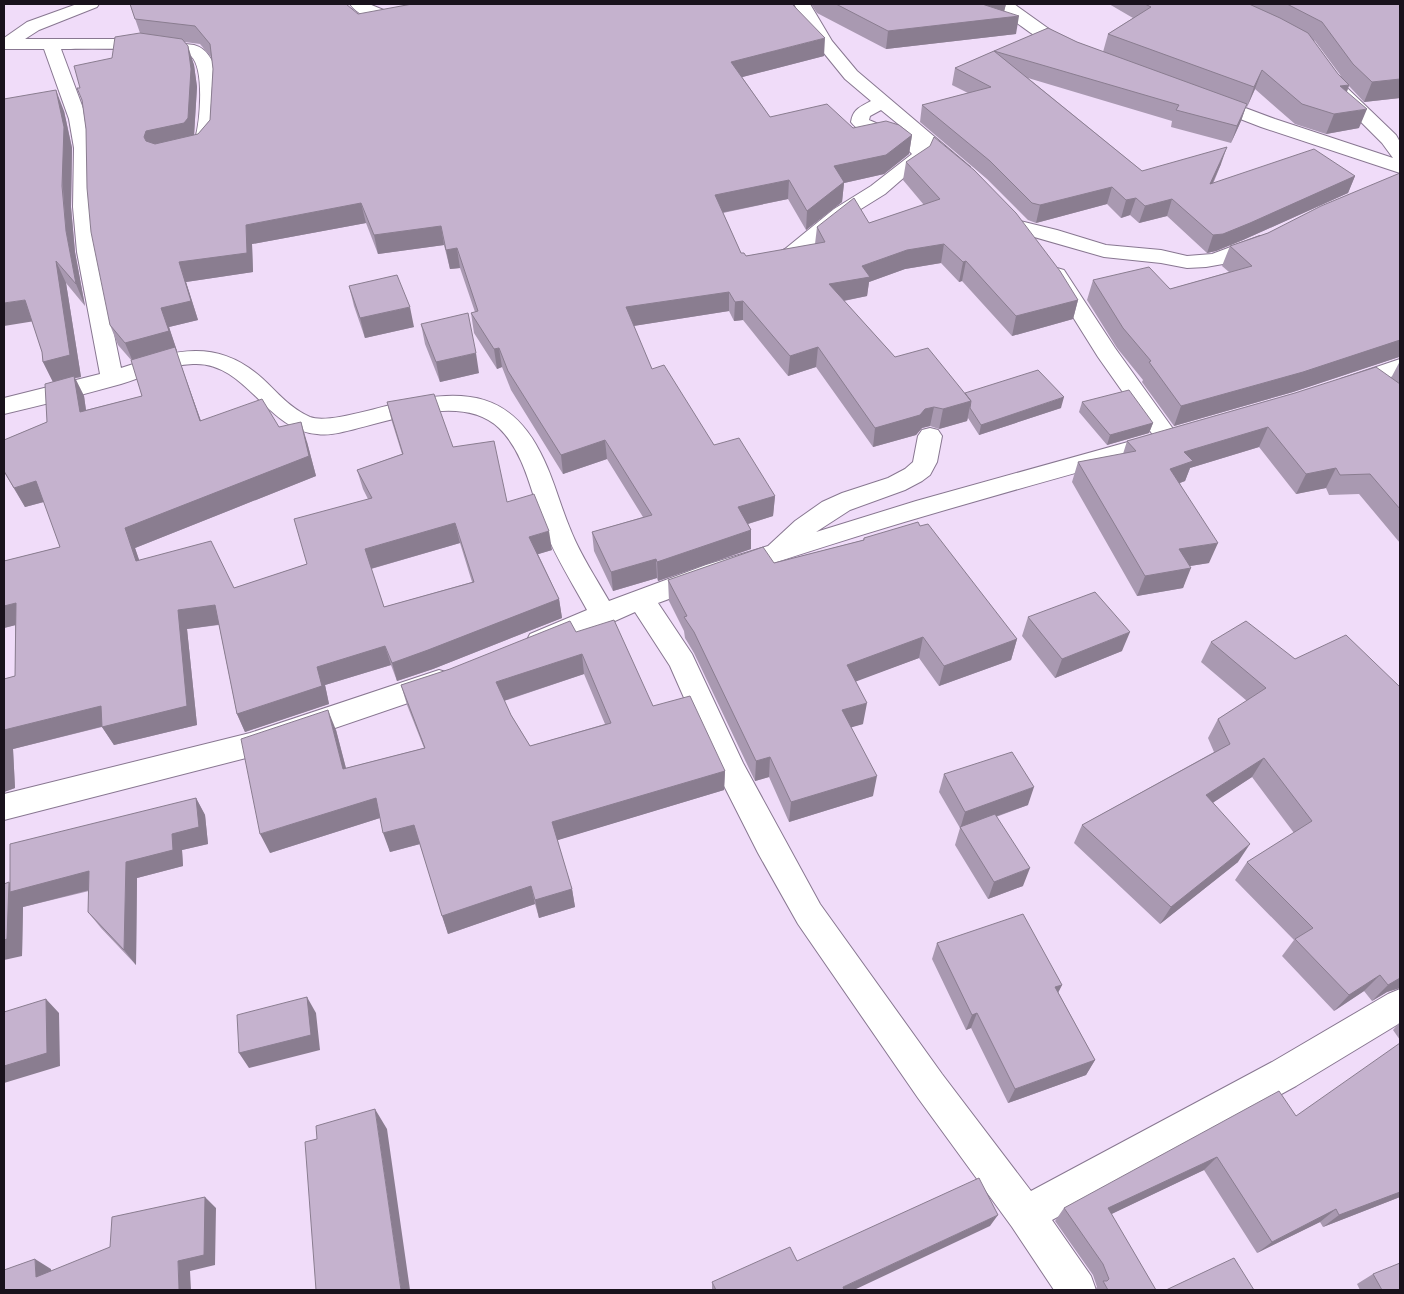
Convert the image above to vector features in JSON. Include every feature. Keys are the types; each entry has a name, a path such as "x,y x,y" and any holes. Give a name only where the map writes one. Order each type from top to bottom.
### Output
{"street":[{"path":"6,44 33,26 91,4"},
{"path":"358,4 378,14 414,16 472,4"},
{"path":"802,4 825,43 851,76 973,179"},
{"path":"1004,4 1058,43 1087,56"},
{"path":"50,43 78,118 83,148 83,207 87,252 112,378"},
{"path":"6,44 141,44 194,50 205,63 208,87 205,138 197,147 169,154"},
{"path":"1328,74 1338,88 1389,139 1400,155"},
{"path":"1192,94 1396,175"},
{"path":"753,265 778,261 792,253 810,236 841,213 878,190 896,174 918,159 922,153 915,144 899,134 869,128 860,122 862,114 881,102"},
{"path":"1168,439 1106,352 1044,256 1015,220 1096,249 1118,254 1161,256 1186,262 1209,261 1235,253 1280,232"},
{"path":"4,406 177,359 202,356 226,363 241,373 284,411 300,422 320,427 431,404 464,403 482,406 501,416 511,425 528,450 540,476 559,532 603,614"},
{"path":"1328,391 1400,366"},
{"path":"1370,377 1393,394"},
{"path":"521,649 640,599 715,572 916,510 1195,431"},
{"path":"775,554 810,522 829,510 849,499 900,483 914,475 922,467 930,436"},
{"path":"640,599 682,662 730,768 769,844 809,914 930,1086 1025,1214 1077,1290"},
{"path":"4,807 250,745 461,672"},
{"path":"1025,1214 1258,1088 1400,1005"}],"building":[{"path":"130,4 346,4 358,14 412,4 792,4 825,38 731,62 770,117 827,104 853,128 886,121 899,125 912,135 886,155 834,166 844,182 807,211 789,180 715,195 741,253 744,253 746,256 825,242 817,227 854,198 869,223 940,199 906,162 930,146 934,137 974,170 1016,213 1060,271 1078,300 1016,316 966,261 963,262 944,244 907,250 862,266 870,277 829,284 895,357 928,348 971,401 943,409 934,407 925,409 920,415 875,428 818,347 790,356 743,301 735,302 729,292 626,307 652,369 664,365 714,445 739,438 775,496 738,507 751,530 657,562 656,559 611,572 592,532 652,515 605,440 561,455 508,371 499,348 494,349 471,313 478,311 457,248 446,250 441,226 374,235 361,203 246,225 247,253 179,262 191,301 161,308 169,331 125,343 110,325 91,232 87,188 86,129 82,100 77,88 80,88 74,66 112,58 115,37 140,33 182,39 188,46 191,69 188,118 184,123 146,131 144,137 146,141 155,144 198,134 210,120 213,69 210,44 195,26 135,19"},
{"path":"836,4 982,4 1019,16 888,31"},
{"path":"1145,4 1249,4 1280,18 1308,33 1338,74 1349,85 1340,86 1367,109 1334,114 1302,104 1262,70 1254,87 1108,34 1151,7"},
{"path":"1287,4 1400,4 1400,79 1372,82 1353,64 1322,22"},
{"path":"1048,28 1077,42 1247,104 1237,126 1176,110 1179,105 994,51"},
{"path":"994,51 1142,171 1227,147 1210,184 1314,149 1355,176 1250,223 1223,234 1213,235 1172,199 1145,206 1136,198 1126,200 1112,187 1040,205 1032,203 990,161 922,105 991,87 955,68"},
{"path":"56,90 64,127 62,186 66,231 76,284 56,261 70,355 43,362 42,352 25,300 4,303 4,99"},
{"path":"1400,173 1400,340 1303,372 1181,406 1149,362 1151,361 1123,328 1093,280 1149,267 1170,289 1252,266 1230,246 1268,233 1321,206"},
{"path":"397,275 410,307 360,318 349,286"},
{"path":"468,313 476,353 436,362 421,324"},
{"path":"175,347 200,421 262,399 279,427 301,422 309,456 125,528 136,561 211,541 234,588 307,564 294,519 372,498 357,470 403,454 387,402 434,394 453,447 494,441 507,502 534,494 549,531 529,537 559,599 392,663 385,646 317,667 322,686 237,714 215,605 178,610 187,706 102,727 101,706 4,730 4,679 15,676 16,603 4,606 4,561 60,547 36,481 14,488 4,471 4,440 47,422 45,384 74,376 80,412 142,396 131,360","holes":["455,523 474,582 384,607 365,549"]},
{"path":"1376,367 1400,384 1400,509 1370,474 1340,475 1336,468 1306,474 1268,427 1184,452 1193,461 1170,469 1218,543 1179,549 1191,568 1145,576 1078,462 1136,451 1127,441 1295,393"},
{"path":"1038,370 1064,397 981,425 970,408 971,401 965,393"},
{"path":"1129,390 1153,423 1110,435 1082,402"},
{"path":"918,522 920,526 928,524 1017,639 944,666 923,637 847,665 867,703 842,710 877,776 791,802 770,757 756,761 694,632 684,617 687,616 668,580 763,547 774,563 864,540 864,538"},
{"path":"1095,592 1130,632 1062,659 1028,617"},
{"path":"614,620 653,706 690,696 725,771 552,822 572,889 535,900 531,886 442,916 414,825 383,833 376,798 260,834 241,739 328,710 343,769 425,748 401,685 450,669 570,621 576,632","holes":["582,654 611,723 530,746 511,715 496,682"]},
{"path":"1246,621 1295,659 1346,635 1400,687 1400,978 1388,985 1380,975 1349,995 1295,939 1313,928 1247,862 1312,821 1264,758 1206,795 1250,844 1171,907 1082,825 1230,744 1218,719 1266,688 1211,642"},
{"path":"1012,752 1034,787 965,812 944,774"},
{"path":"196,798 199,827 172,834 173,850 126,862 124,950 88,912 89,871 10,892 10,844"},
{"path":"995,814 1030,868 994,882 960,827"},
{"path":"9,882 7,939 4,940 4,884"},
{"path":"1023,914 1062,985 1055,987 1095,1060 1015,1089 977,1013 972,1015 937,943"},
{"path":"307,997 311,1035 239,1053 237,1015"},
{"path":"46,999 47,1053 4,1066 4,1012"},
{"path":"1400,1043 1400,1192 1339,1215 1336,1209 1272,1242 1217,1157 1108,1208 1156,1290 1108,1290 1103,1281 1109,1279 1103,1264 1064,1208 1279,1091 1296,1116"},
{"path":"375,1109 401,1290 316,1290 305,1142 317,1139 316,1126"},
{"path":"979,1178 998,1215 843,1287 844,1290 716,1290 712,1282 790,1247 797,1261"},
{"path":"205,1197 204,1255 178,1261 179,1290 4,1290 4,1270 35,1259 36,1277 110,1247 112,1217"},
{"path":"1234,1258 1254,1290 1166,1290"},
{"path":"1400,1263 1400,1290 1382,1290 1373,1274"}]}
